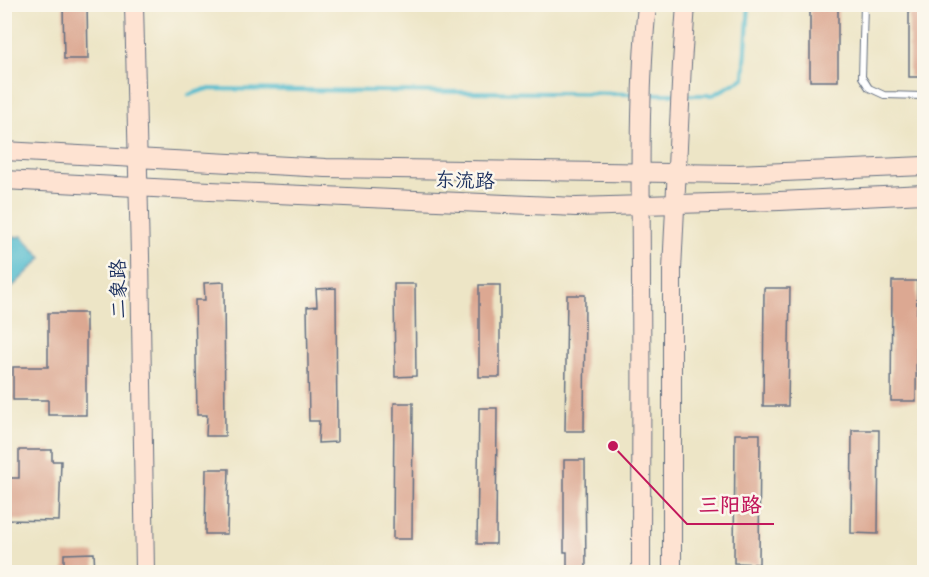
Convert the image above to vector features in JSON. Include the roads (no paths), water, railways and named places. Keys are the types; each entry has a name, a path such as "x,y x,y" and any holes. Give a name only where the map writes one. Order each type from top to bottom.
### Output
{"main road":[{"name":"二象路","path":"134,4 145,573"},
{"path":"641,573 640,172 647,4"},
{"path":"672,573 672,270 686,4"},
{"name":"东流路","path":"4,151 326,168 737,174 924,166"},
{"name":"东流路","path":"4,180 576,207 924,194"}],"lane":[{"path":"864,4 862,76 869,88 884,95 924,96"}],"water":[{"path":"22,236 42,258 5,294 5,239"}],"waterway":[{"path":"685,95 713,95 744,78 749,4"},
{"path":"189,95 206,89 635,94"},
{"path":"646,94 674,94"}],"place":[{"name":"三阳路","path":"613,446"}]}
